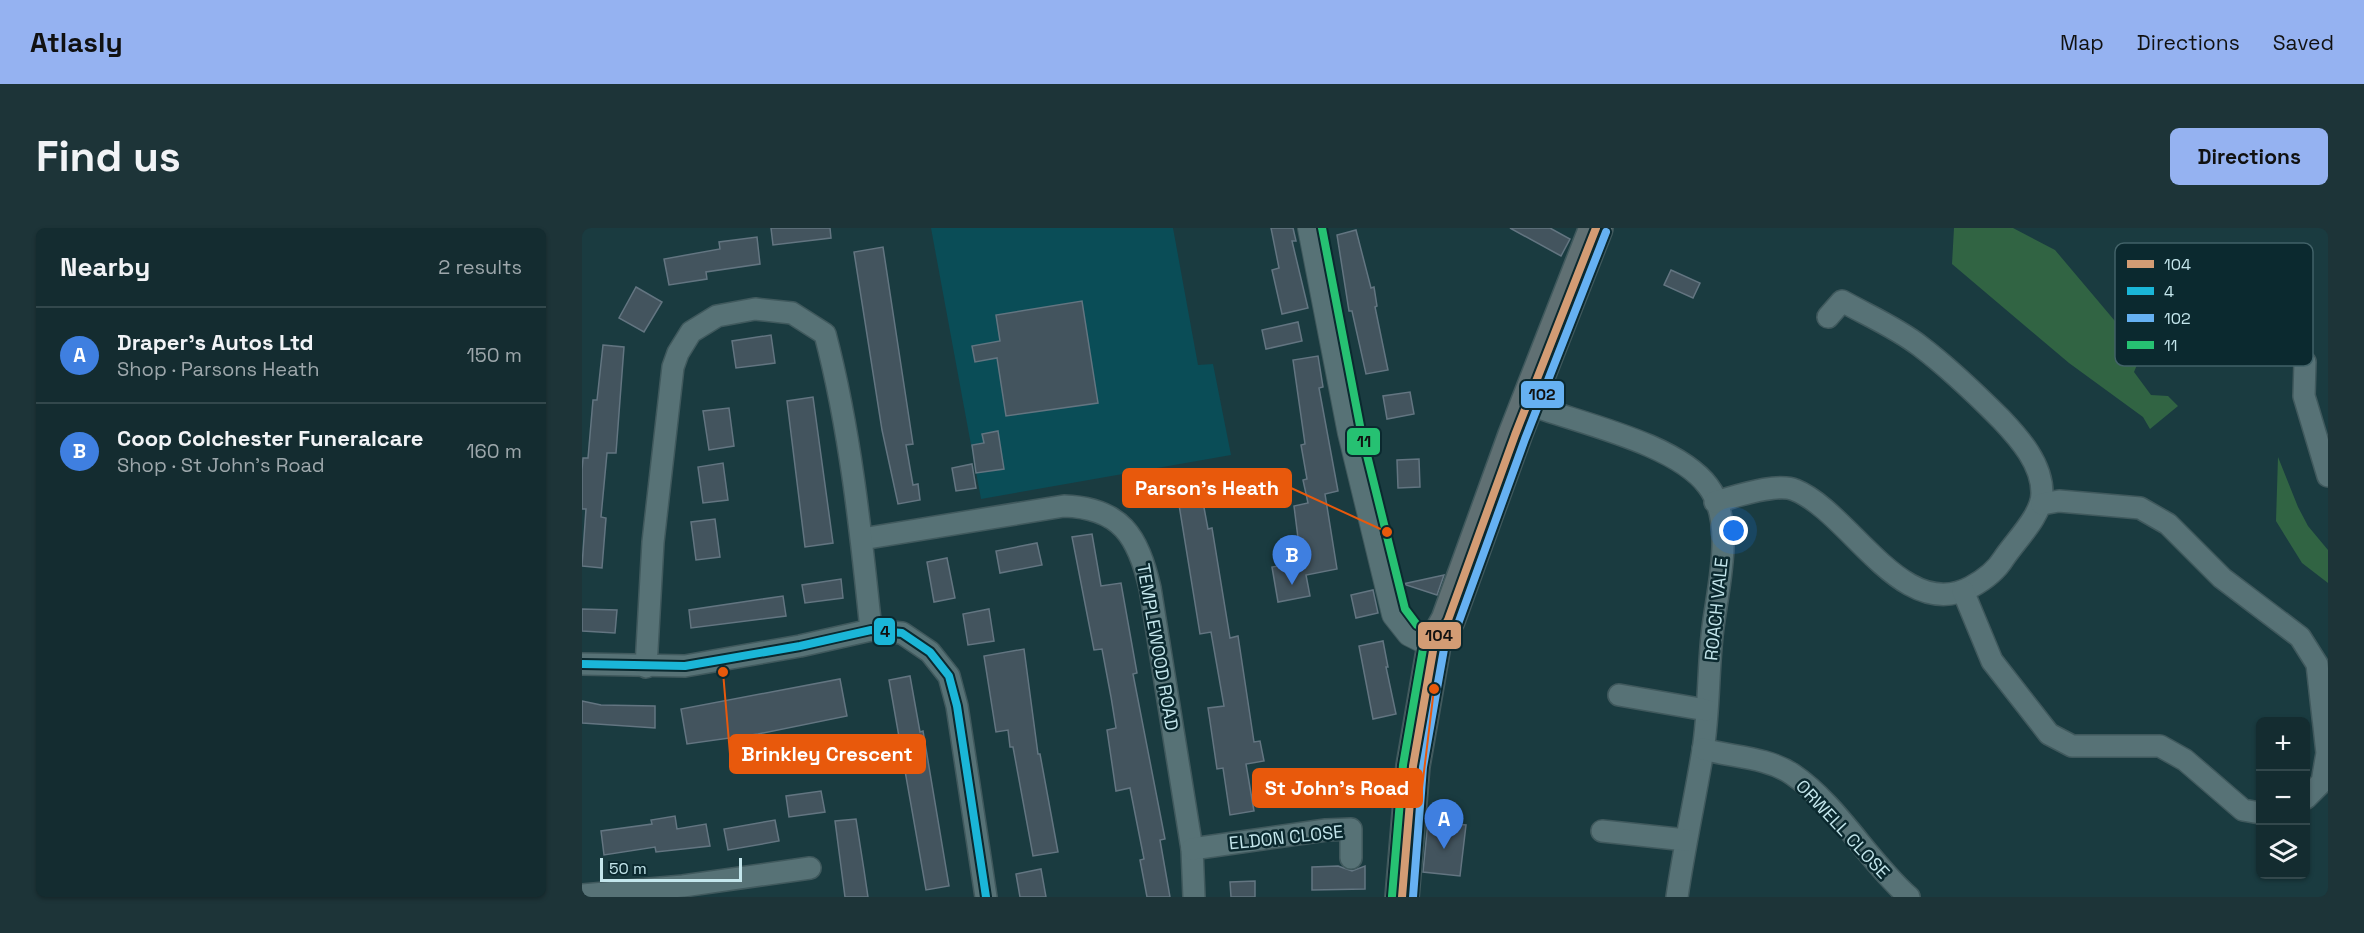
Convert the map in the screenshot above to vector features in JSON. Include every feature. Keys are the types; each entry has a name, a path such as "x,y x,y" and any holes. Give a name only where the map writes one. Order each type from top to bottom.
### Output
{"main road":[{"path":"1402,897 1413,766 1434,645 1448,620 1563,307 1596,228"}],"street":[{"path":"1311,228 1351,433 1395,614 1410,633 1434,645"},
{"path":"1715,502 1769,489 1794,489 1815,502 1909,586 1929,593 1953,595 1996,570 2042,504 2042,486 2035,464 2017,435 1919,344 1842,301 1828,317"},
{"path":"646,667 653,542 673,367 691,332 717,316 755,309 792,313 825,334 835,372 862,539 872,630"},
{"path":"2305,366 2304,396 2328,476"},
{"name":"ROACH VALE","path":"1528,404 1634,440 1676,459 1708,486 1722,518 1722,555 1712,634 1703,749 1677,897"},
{"path":"2042,504 2059,501 2140,508 2168,524 2223,578 2300,637 2317,664 2327,753 2322,782 2310,794"},
{"name":"TEMPLEWOOD ROAD","path":"862,539 1064,506 1089,507 1111,517 1131,536 1143,560 1150,588 1192,849 1194,897"},
{"path":"1963,591 1992,661 2049,734 2072,746 2160,746 2185,760 2243,810 2256,812"},
{"path":"582,664 685,666 800,646 872,630 902,633 930,652 949,676 957,706 986,897"},
{"path":"1619,695 1706,710"},
{"name":"ORWELL CLOSE","path":"1703,749 1766,763 1791,773 1823,802 1889,879 1909,897"},
{"name":"ELDON CLOSE","path":"1192,849 1326,830 1351,829 1351,858"},
{"path":"1602,831 1686,840"},
{"path":"582,895 684,891 810,868"}],"shaded area":[{"path":"931,228 1173,228 1198,365 1213,364 1231,455 981,499"}],"green space":[{"path":"1954,228 2013,228 2055,250 2115,321 2115,366 2137,366 2134,372 2151,395 2168,396 2178,406 2150,429 2143,417 2069,363 1952,264"},
{"path":"2278,457 2308,526 2328,550 2328,583 2302,563 2276,521"}],"building":[{"path":"771,228 830,228 831,238 773,245"},
{"path":"1271,228 1293,228 1296,241 1292,241 1308,308 1282,314 1272,270 1279,268"},
{"path":"1510,228 1550,228 1570,239 1561,256"},
{"path":"1356,230 1371,288 1374,287 1377,306 1375,307 1388,370 1366,374 1352,311 1349,311 1337,235"},
{"path":"757,237 760,264 706,272 707,279 669,285 664,259 720,249 719,242"},
{"path":"883,247 913,444 906,445 913,485 918,484 920,500 898,504 882,430 854,252"},
{"path":"1671,270 1700,283 1693,298 1664,285"},
{"path":"636,287 662,302 644,332 619,318"},
{"path":"1082,301 1098,403 1006,416 997,358 975,362 972,346 1000,341 996,315"},
{"path":"1298,322 1302,341 1266,349 1262,330"},
{"path":"771,335 775,363 736,368 732,341"},
{"path":"603,345 624,347 616,453 607,453 601,517 606,518 602,568 582,566 586,509 582,509 582,470 583,458 588,458 593,400 597,400"},
{"path":"1318,356 1323,387 1319,388 1338,491 1325,494 1337,569 1306,575 1310,596 1278,602 1272,567 1301,562 1294,506 1308,503 1303,480 1307,479 1301,445 1305,444 1293,360"},
{"path":"1410,392 1414,414 1387,419 1383,396"},
{"path":"813,397 833,543 805,547 787,401"},
{"path":"729,408 734,446 709,450 703,411"},
{"path":"998,431 1004,469 976,473 972,445 984,443 982,434"},
{"path":"1419,459 1420,487 1398,488 1397,460"},
{"path":"723,463 728,500 703,503 698,467"},
{"path":"972,464 976,488 956,491 952,468"},
{"path":"1197,470 1208,529 1212,528 1230,638 1238,636 1254,742 1260,741 1264,761 1246,764 1254,811 1230,815 1223,768 1217,769 1208,708 1224,706 1211,632 1200,634 1174,474"},
{"path":"715,519 720,557 696,560 691,522"},
{"path":"1092,534 1101,586 1121,583 1137,673 1133,674 1165,839 1160,840 1170,897 1147,897 1140,860 1144,859 1130,788 1116,791 1107,730 1116,728 1111,697 1102,649 1094,650 1072,537"},
{"path":"1037,543 1042,565 1000,573 996,551"},
{"path":"947,558 955,598 934,602 927,562"},
{"path":"1444,575 1437,595 1403,584"},
{"path":"841,579 843,598 805,603 802,585"},
{"path":"1373,590 1378,613 1356,618 1351,595"},
{"path":"783,596 786,616 691,628 689,610"},
{"path":"582,609 617,610 615,633 582,631"},
{"path":"989,609 994,641 968,645 963,614"},
{"path":"1383,641 1396,714 1373,719 1359,646"},
{"path":"1024,649 1038,754 1040,754 1058,852 1033,856 1013,747 1010,747 1008,730 996,732 984,656"},
{"path":"910,676 920,732 923,731 949,886 926,890 889,680"},
{"path":"840,679 847,716 758,734 687,744 681,709"},
{"path":"582,701 601,705 655,706 655,728 582,723"},
{"path":"821,791 825,812 789,817 786,796"},
{"path":"675,816 677,829 706,824 710,846 656,852 655,847 604,855 601,831 652,824 651,820"},
{"path":"856,819 868,897 845,897 835,821"},
{"path":"775,820 779,841 728,850 724,829"},
{"path":"1428,821 1466,825 1460,876 1423,872"},
{"path":"1338,866 1352,871 1365,866 1365,889 1312,890 1312,867"},
{"path":"1041,869 1046,897 1020,897 1016,874"},
{"path":"1255,881 1255,897 1231,897 1230,882"}],"transit line":[{"name":"11","path":"1322,228 1361,431 1405,609 1417,625 1439,636"},
{"name":"104","path":"1402,897 1413,766 1434,645 1448,620 1515,435 1596,228"},
{"name":"102","path":"1413,897 1423,767 1444,649 1458,624 1525,439 1606,232"},
{"name":"4","path":"582,664 685,666 800,646 871,630 902,633 930,652 949,676 957,706 986,897"},
{"name":"11","path":"1392,896 1403,765 1424,643"}],"place":[{"name":"Parson's Heath","path":"1387,532"},
{"name":"Coop Colchester Funeralcare","path":"1292,585"},
{"name":"Brinkley Crescent","path":"723,672"},
{"name":"St John's Road","path":"1434,689"},
{"name":"Draper's Autos Ltd","path":"1444,849"}]}
